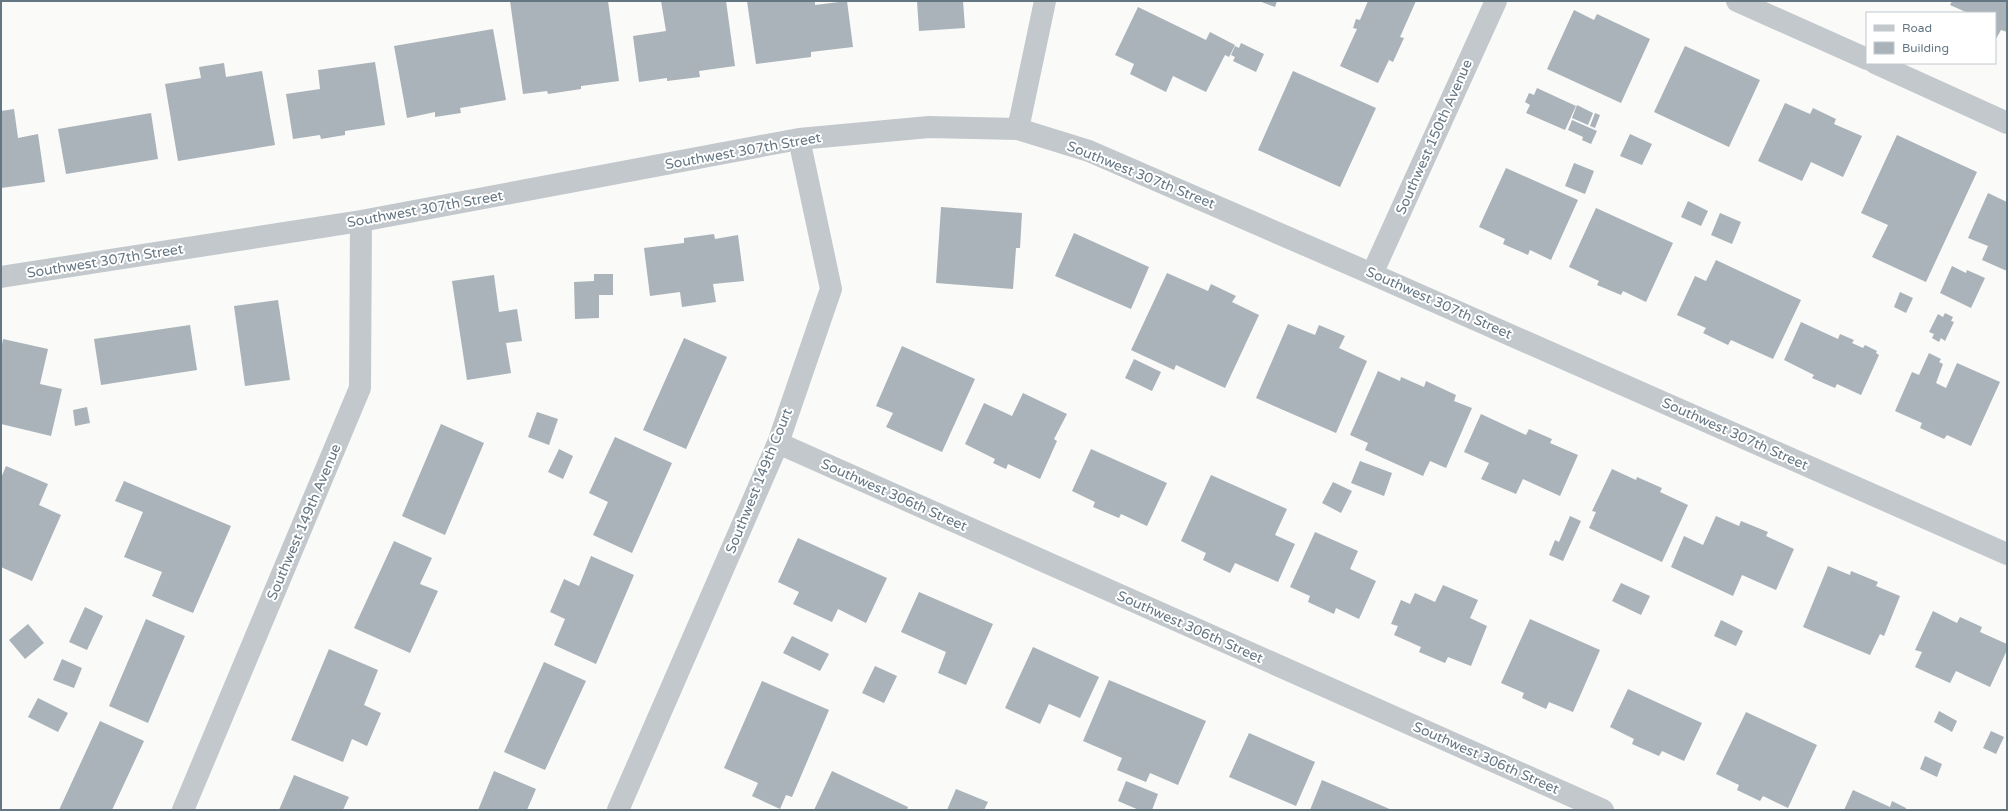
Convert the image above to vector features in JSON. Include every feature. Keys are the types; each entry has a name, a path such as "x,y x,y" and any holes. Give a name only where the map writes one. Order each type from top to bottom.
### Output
{"street":[{"path":"1018,129 1045,1"},
{"name":"Southwest 150th Avenue","path":"1372,274 1496,1"},
{"path":"1737,1 1866,60"},
{"path":"1877,64 2007,123"},
{"name":"Southwest 307th Street","path":"1,277 362,222 799,138 929,127 1018,129 1089,151 2007,554"},
{"name":"Southwest 149th Court","path":"618,810 778,443 831,289 799,138"},
{"name":"Southwest 149th Avenue","path":"183,810 360,388 362,222"},
{"name":"Southwest 306th Street","path":"778,443 1603,810"}],"building":[{"path":"510,1 608,1 619,81 581,86 581,89 548,94 547,91 523,94"},
{"path":"661,1 726,1 735,66 699,71 700,77 667,81 667,78 639,82 633,36 666,31"},
{"path":"747,1 815,1 815,5 847,1 853,47 811,52 811,57 756,64"},
{"path":"917,1 963,1 965,28 919,31"},
{"path":"1259,1 1277,1 1275,7"},
{"path":"1368,1 1416,1 1400,37 1404,38 1393,62 1389,60 1378,83 1340,66 1357,29 1353,28 1356,19 1360,20"},
{"path":"1952,1 2007,1 2007,32 2001,30 1996,39 1996,12 1966,12 1950,5"},
{"path":"1138,7 1206,40 1210,32 1235,45 1229,57 1225,55 1206,92 1173,76 1166,92 1130,74 1134,64 1115,55"},
{"path":"1574,10 1594,20 1597,14 1650,39 1621,103 1547,69"},
{"path":"493,29 506,100 460,108 461,113 435,117 435,112 407,118 394,46"},
{"path":"1241,43 1264,54 1256,72 1233,61 1235,57 1231,55 1235,46 1239,48"},
{"path":"1685,46 1760,80 1729,147 1654,112"},
{"path":"375,62 385,125 345,131 345,135 321,139 320,135 293,139 286,94 320,89 318,70"},
{"path":"224,63 226,77 262,71 275,145 178,161 165,84 201,78 199,67"},
{"path":"1293,71 1376,108 1340,187 1258,150"},
{"path":"1537,88 1576,106 1565,130 1526,113 1530,105 1525,102 1529,93 1534,95"},
{"path":"1785,103 1810,114 1813,108 1836,119 1834,124 1862,136 1843,177 1811,162 1802,181 1758,161"},
{"path":"1577,105 1593,113 1588,125 1572,118"},
{"path":"14,109 18,138 38,134 45,182 1,188 1,111"},
{"path":"151,113 158,159 66,174 58,129"},
{"path":"1595,113 1600,115 1595,128 1590,126"},
{"path":"1572,120 1597,131 1591,144 1582,140 1583,137 1568,130"},
{"path":"1630,134 1652,144 1642,165 1620,156"},
{"path":"1897,135 1977,172 1926,282 1872,257 1888,225 1861,213"},
{"path":"1574,163 1594,171 1585,194 1565,186"},
{"path":"1506,168 1578,200 1551,260 1530,250 1528,255 1503,244 1505,239 1479,227"},
{"path":"1988,193 2007,202 2007,271 1982,260 1988,246 1968,238"},
{"path":"1688,201 1708,211 1701,226 1681,217"},
{"path":"941,207 1022,213 1020,248 1016,248 1013,289 936,283"},
{"path":"1596,208 1673,243 1646,302 1623,291 1621,295 1597,285 1599,281 1569,267"},
{"path":"1720,213 1741,222 1732,244 1711,235"},
{"path":"1074,233 1149,267 1131,309 1055,276"},
{"path":"714,234 715,239 738,235 744,281 713,284 716,302 682,307 680,292 650,296 644,248 684,243 684,238"},
{"path":"1716,260 1801,300 1773,359 1731,340 1728,345 1703,333 1706,328 1677,315 1695,276 1706,281"},
{"path":"1952,266 1966,273 1967,270 1985,278 1971,308 1940,293"},
{"path":"1167,273 1208,291 1211,284 1236,296 1232,302 1259,315 1225,388 1176,365 1174,370 1131,350"},
{"path":"594,274 613,274 613,295 599,295 599,318 575,319 574,282 594,281"},
{"path":"494,275 499,312 517,309 522,341 506,343 511,373 467,380 452,281"},
{"path":"1900,292 1913,298 1906,313 1894,307"},
{"path":"278,300 290,380 245,386 234,306"},
{"path":"1945,313 1953,317 1951,321 1954,322 1945,341 1941,338 1939,342 1932,338 1934,334 1929,332 1938,314 1943,317"},
{"path":"1801,322 1838,339 1840,334 1854,340 1852,343 1863,348 1865,345 1877,351 1876,353 1879,355 1861,395 1837,384 1835,388 1812,378 1814,375 1784,360"},
{"path":"1288,324 1315,335 1319,325 1345,336 1339,348 1367,361 1336,433 1256,398"},
{"path":"190,325 197,370 101,385 94,339"},
{"path":"684,338 727,357 686,449 643,430"},
{"path":"3,339 48,349 40,384 62,389 51,436 1,424 1,350"},
{"path":"902,346 975,379 942,452 886,427 893,413 876,406"},
{"path":"1929,353 1941,359 1939,362 1943,364 1936,383 1946,388 1957,363 2000,382 1971,446 1947,435 1944,439 1920,428 1922,423 1895,411 1912,372 1919,375"},
{"path":"1134,359 1161,372 1152,391 1125,378"},
{"path":"1378,371 1400,381 1401,377 1424,387 1426,381 1456,395 1454,401 1472,408 1446,468 1430,461 1423,476 1365,450 1368,443 1350,435"},
{"path":"1023,393 1067,414 1054,439 1057,441 1040,479 1008,464 1006,469 993,463 995,459 965,444 984,403 1012,416"},
{"path":"87,407 90,423 75,426 73,410"},
{"path":"537,412 558,419 549,445 528,437"},
{"path":"1481,414 1526,435 1529,429 1552,439 1550,443 1578,455 1560,496 1523,479 1516,494 1481,479 1489,463 1464,452"},
{"path":"441,424 484,443 445,535 402,516"},
{"path":"615,437 672,463 632,553 593,535 608,502 589,493"},
{"path":"559,449 573,456 563,479 548,472"},
{"path":"1091,449 1167,483 1147,526 1121,514 1119,518 1093,507 1095,502 1072,491"},
{"path":"1360,461 1392,473 1384,496 1351,483"},
{"path":"6,466 48,484 39,505 61,515 32,581 1,567 1,478"},
{"path":"1612,469 1636,480 1637,477 1662,488 1660,492 1688,505 1662,562 1589,528 1596,512 1592,511"},
{"path":"1211,475 1287,509 1275,535 1295,544 1278,582 1235,563 1230,573 1203,560 1206,553 1181,541"},
{"path":"124,481 231,526 193,613 152,596 162,572 124,557 143,512 115,501"},
{"path":"1333,482 1352,491 1341,513 1322,503"},
{"path":"1570,516 1581,521 1563,561 1549,555 1555,540 1559,542"},
{"path":"1716,516 1739,526 1741,521 1768,532 1766,536 1794,549 1776,590 1742,575 1733,596 1671,567 1684,536 1703,545"},
{"path":"1315,532 1358,551 1350,569 1376,581 1359,619 1336,608 1334,614 1308,602 1310,596 1290,587"},
{"path":"798,538 887,578 866,623 838,609 832,622 793,604 799,592 778,582"},
{"path":"394,541 432,558 420,584 438,591 410,653 354,628"},
{"path":"591,556 634,575 596,664 554,645 565,619 550,612 564,579 579,586"},
{"path":"1828,566 1850,575 1851,571 1878,582 1876,586 1900,596 1884,636 1880,634 1870,655 1803,627"},
{"path":"1621,583 1650,596 1641,615 1612,601"},
{"path":"1443,585 1478,600 1470,618 1487,626 1471,666 1448,657 1445,663 1419,652 1421,647 1394,635 1398,626 1391,624 1401,600 1410,604 1415,593 1435,602"},
{"path":"919,592 993,624 966,685 938,673 946,652 901,632"},
{"path":"85,607 103,616 87,650 69,642"},
{"path":"1933,611 1957,623 1960,617 1982,627 1980,632 2007,644 2007,650 1990,687 1956,671 1950,683 1915,667 1922,652 1915,650"},
{"path":"146,619 185,636 148,723 109,706"},
{"path":"1530,619 1600,650 1573,712 1549,702 1546,709 1522,698 1524,693 1501,683"},
{"path":"1721,620 1743,631 1736,646 1714,636"},
{"path":"28,624 44,643 25,659 9,640"},
{"path":"792,636 829,654 820,671 783,653"},
{"path":"1033,647 1099,677 1080,718 1049,704 1040,724 1005,708"},
{"path":"329,649 378,670 364,705 381,713 367,746 352,739 343,762 291,740"},
{"path":"62,659 82,668 74,688 53,680"},
{"path":"544,662 586,681 545,770 504,752"},
{"path":"875,666 897,676 884,703 862,693"},
{"path":"1109,680 1206,721 1178,785 1150,773 1146,782 1117,770 1122,758 1083,741"},
{"path":"762,681 829,710 792,797 786,795 780,809 752,796 758,783 724,768"},
{"path":"1628,689 1702,723 1684,761 1662,751 1659,756 1632,744 1634,739 1610,727"},
{"path":"38,698 68,713 58,732 28,717"},
{"path":"1939,711 1957,721 1952,732 1934,722"},
{"path":"1746,712 1817,745 1788,808 1763,796 1760,801 1737,790 1739,785 1716,774"},
{"path":"100,721 144,741 112,810 59,810"},
{"path":"1991,731 2004,737 1996,754 1983,748"},
{"path":"1249,733 1315,762 1296,806 1229,777"},
{"path":"1925,756 1942,764 1937,777 1920,769"},
{"path":"494,771 536,789 527,810 478,810"},
{"path":"832,771 908,807 907,810 814,810"},
{"path":"294,775 349,797 343,810 279,810"},
{"path":"1322,780 1392,810 1310,810"},
{"path":"1126,781 1158,794 1152,810 1139,810 1118,801"},
{"path":"956,789 988,802 984,810 947,810"},
{"path":"1853,790 1890,807 1892,801 1906,808 1906,810 1844,810"}]}
